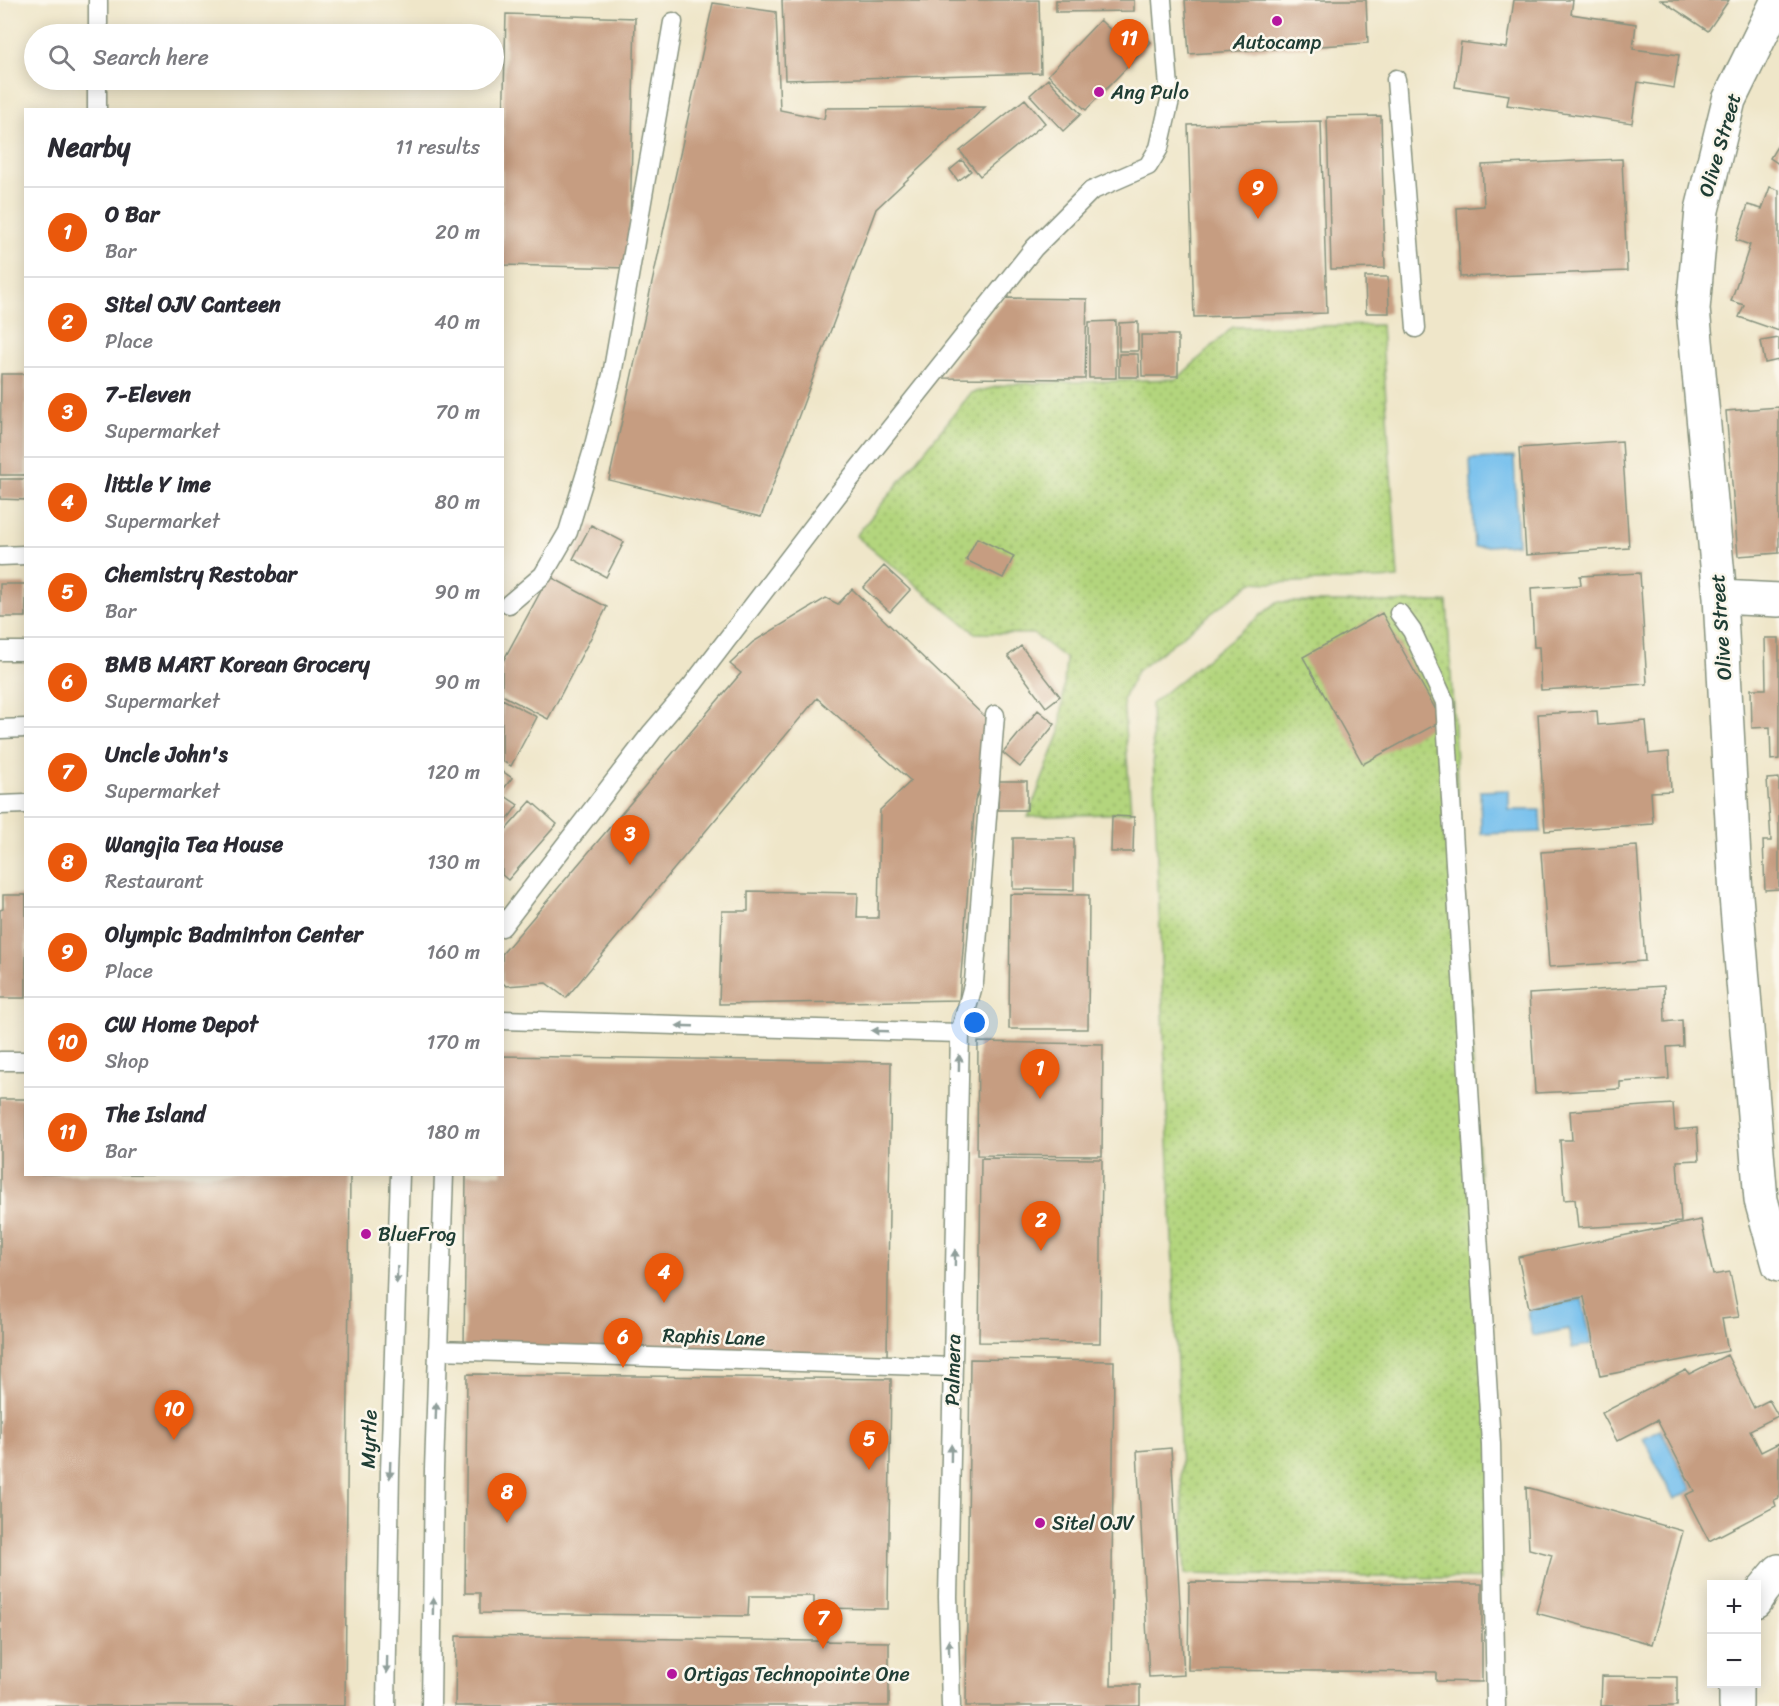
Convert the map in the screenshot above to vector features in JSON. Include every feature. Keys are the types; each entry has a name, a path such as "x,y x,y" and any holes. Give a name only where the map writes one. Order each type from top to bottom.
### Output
{"street":[{"name":"Olive Street","path":"1778,0 1729,100 1702,210 1693,309 1720,597 1736,896 1761,1200 1779,1266"},
{"path":"1720,597 1779,600"},
{"path":"1761,1592 1779,1571"},
{"path":"1736,1688 1736,1706"}],"lane":[{"path":"98,0 98,24"},
{"path":"504,924 652,732 693,684 832,502 1034,248 1091,191 1148,166 1159,148 1170,100 1162,0"},
{"path":"509,604 543,575 568,532 592,453 612,375 673,22"},
{"path":"1396,79 1416,327"},
{"path":"97,90 97,108"},
{"path":"0,556 24,555"},
{"path":"1399,613 1412,631 1445,702 1491,1444 1496,1706"},
{"path":"0,651 24,651"},
{"name":"Palmera","path":"951,1706 948,1597 960,1033 974,982 995,716"},
{"path":"0,729 24,728"},
{"path":"0,804 24,804"},
{"path":"504,1020 960,1033"},
{"path":"0,1061 24,1061"},
{"name":"Myrtle","path":"386,1706 390,1471 400,1176"},
{"path":"431,1706 434,1469 444,1176"},
{"name":"Raphis Lane","path":"438,1350 953,1367"}],"green space":[{"path":"1381,325 1398,578 1252,582 1137,671 1123,699 1131,813 1028,817 1060,732 1066,659 1034,634 975,633 856,536 971,393 1009,384 1177,379 1233,327"},
{"path":"1277,602 1447,602 1502,1579 1185,1574 1151,704"}],"water":[{"path":"1514,457 1518,544 1474,547 1470,459"},
{"path":"1509,790 1509,810 1540,810 1541,832 1481,834 1480,791"},
{"path":"1582,1299 1592,1344 1572,1348 1568,1329 1532,1336 1527,1311"},
{"path":"1660,1429 1692,1490 1674,1499 1643,1438"}],"building":[{"path":"782,0 1039,0 1041,73 785,80"},
{"path":"1056,0 1134,0 1134,11 1056,12"},
{"name":"Autocamp","path":"1185,0 1366,0 1368,43 1189,54"},
{"path":"1514,0 1573,0 1571,14 1636,24 1633,49 1679,55 1674,88 1638,82 1632,123 1507,105 1509,95 1455,87 1461,42 1507,48"},
{"path":"1661,0 1729,0 1708,31"},
{"path":"713,3 776,12 780,110 824,119 826,108 985,107 876,209 761,517 609,480"},
{"path":"506,14 635,18 629,268 504,265"},
{"path":"1100,20 1123,42 1136,28 1151,42 1086,110 1048,75"},
{"path":"1048,79 1081,114 1063,131 1030,95"},
{"path":"1025,99 1045,123 980,176 960,151"},
{"path":"1381,116 1385,268 1331,269 1327,117"},
{"path":"1321,121 1327,313 1194,317 1188,125"},
{"path":"1779,143 1779,164 1770,158"},
{"path":"1622,159 1627,271 1460,277 1457,208 1484,206 1482,165"},
{"path":"962,160 971,171 958,181 950,170"},
{"path":"1770,187 1779,190 1779,331 1739,317 1744,305 1731,301 1750,245 1736,240 1748,205 1762,209"},
{"path":"1365,277 1388,277 1389,313 1366,313"},
{"path":"1006,298 1087,299 1085,379 941,378"},
{"path":"1116,321 1116,378 1089,378 1089,322"},
{"path":"1138,322 1138,351 1119,351 1119,323"},
{"path":"1141,335 1178,335 1178,376 1142,376"},
{"path":"1779,338 1779,360 1765,363 1761,341"},
{"path":"1119,354 1138,354 1139,377 1119,377"},
{"path":"1,374 24,374 24,475 0,475"},
{"path":"1779,407 1779,553 1738,556 1726,411"},
{"path":"1622,441 1629,548 1526,555 1519,448"},
{"path":"0,479 24,479 24,500 0,499"},
{"path":"591,525 624,542 606,577 573,559"},
{"path":"977,538 1014,556 1003,578 966,560"},
{"path":"884,566 910,590 890,612 863,588"},
{"path":"1640,573 1647,684 1541,690 1539,647 1534,647 1531,588 1581,585 1580,576"},
{"path":"549,576 607,607 548,719 504,696 504,659"},
{"path":"0,584 24,584 24,617 0,617"},
{"path":"852,589 985,717 985,776 975,800 959,1000 719,1004 722,911 748,911 748,891 858,893 857,918 878,918 880,810 911,781 817,698 566,998 546,983 506,986 504,984 504,952 741,673 730,664 753,642 826,598 838,604"},
{"path":"1382,613 1442,721 1363,764 1303,657"},
{"path":"1765,638 1779,638 1779,759 1771,760 1770,727 1752,728 1751,689 1766,689"},
{"path":"1021,646 1060,696 1046,707 1008,656"},
{"path":"504,700 537,717 511,766 504,762"},
{"path":"1038,710 1055,724 1020,767 1003,753"},
{"path":"1597,711 1598,725 1646,721 1649,754 1669,752 1671,791 1651,792 1653,824 1545,831 1538,714"},
{"path":"504,772 512,778 504,788"},
{"path":"1779,778 1779,889 1765,890 1763,841 1771,841 1767,779"},
{"path":"998,781 1027,781 1027,810 998,810"},
{"path":"504,795 518,805 504,824"},
{"path":"531,801 557,824 508,880 504,877 504,832"},
{"path":"1112,816 1134,817 1133,852 1111,852"},
{"path":"1013,838 1074,838 1074,890 1013,889"},
{"path":"1637,846 1645,961 1549,967 1541,852"},
{"path":"1010,894 1089,895 1088,1029 1009,1029"},
{"path":"3,895 24,895 24,998 0,998 0,910 3,909"},
{"path":"1664,986 1665,1022 1682,1020 1683,1046 1667,1047 1669,1079 1620,1082 1620,1089 1535,1093 1529,994"},
{"path":"978,1042 1103,1044 1102,1156 977,1155"},
{"path":"504,1056 891,1062 887,1356 464,1350 466,1176 504,1176"},
{"path":"0,1099 24,1099 24,1176 350,1176 345,1706 0,1706"},
{"path":"1673,1104 1675,1130 1697,1128 1699,1160 1677,1161 1681,1222 1578,1228 1575,1199 1564,1200 1560,1140 1572,1140 1570,1111"},
{"path":"981,1158 1102,1159 1100,1343 979,1342"},
{"path":"1701,1220 1713,1275 1730,1272 1739,1317 1722,1319 1728,1351 1600,1376 1584,1297 1529,1308 1518,1257"},
{"path":"1727,1355 1754,1408 1769,1400 1778,1416 1750,1430 1761,1452 1779,1443 1779,1498 1774,1500 1776,1506 1709,1541 1685,1495 1694,1491 1657,1420 1617,1441 1602,1413 1686,1370 1689,1374"},
{"name":"Sitel OJV","path":"970,1359 1114,1361 1111,1685 1140,1685 1140,1706 966,1706"},
{"path":"467,1374 891,1379 888,1609 814,1608 814,1596 749,1596 748,1616 480,1613 480,1593 465,1593"},
{"path":"1171,1448 1184,1675 1149,1677 1137,1451"},
{"path":"1526,1487 1683,1531 1652,1644 1536,1613 1552,1555 1529,1549"},
{"path":"1189,1582 1482,1584 1482,1682 1436,1681 1436,1672 1188,1670"},
{"name":"Ortigas Technopointe One","path":"456,1636 889,1642 889,1706 455,1706"},
{"path":"1602,1676 1677,1677 1677,1706 1601,1706"}],"place":[{"name":"Autocamp","path":"1277,21"},
{"name":"The Island","path":"1129,69"},
{"name":"Ang Pulo","path":"1099,92"},
{"name":"Olympic Badminton Center","path":"1258,219"},
{"name":"7-Eleven","path":"630,865"},
{"name":"O Bar","path":"1040,1099"},
{"name":"BlueFrog","path":"366,1234"},
{"name":"Sitel OJV Canteen","path":"1041,1251"},
{"name":"little Y ime","path":"664,1303"},
{"name":"BMB MART Korean Grocery","path":"623,1368"},
{"name":"CW Home Depot","path":"174,1440"},
{"name":"Chemistry Restobar","path":"869,1470"},
{"name":"Wangjia Tea House","path":"507,1523"},
{"name":"Sitel OJV","path":"1040,1523"},
{"name":"Uncle John's","path":"823,1649"},
{"name":"Ortigas Technopointe One","path":"672,1674"}]}
